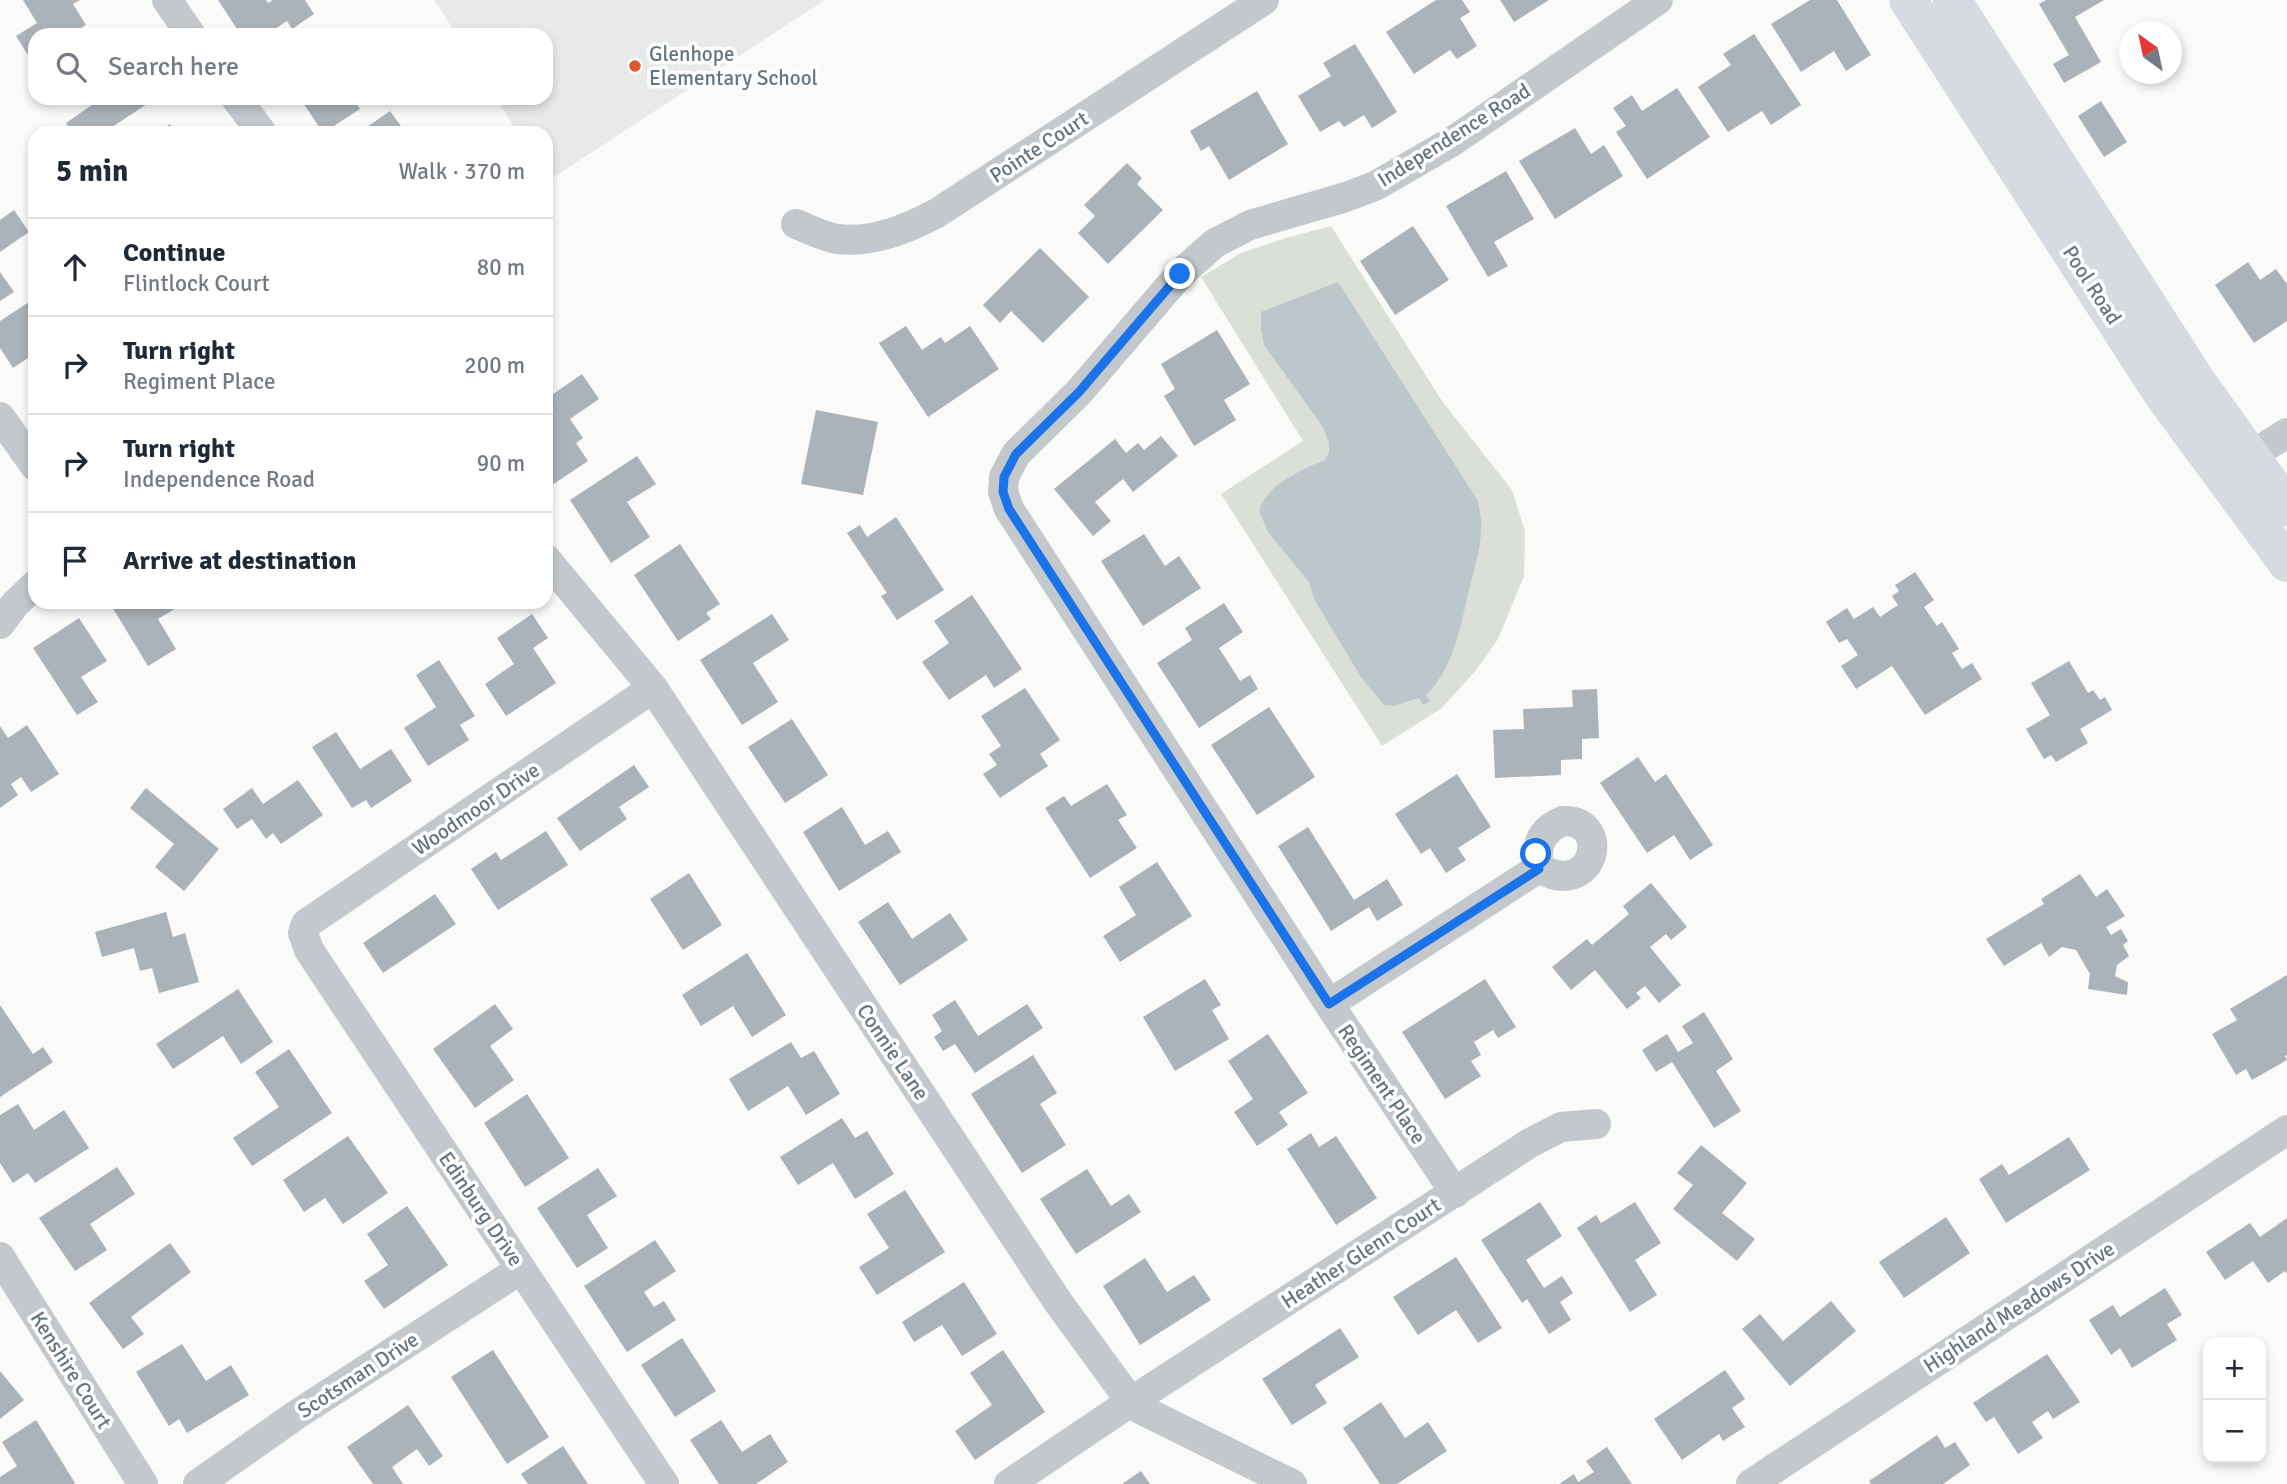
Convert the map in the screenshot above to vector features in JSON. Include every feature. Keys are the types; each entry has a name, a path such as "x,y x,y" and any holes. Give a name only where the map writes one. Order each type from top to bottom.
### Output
{"main road":[{"name":"Pool Road","path":"1908,0 2158,387 2235,466 2287,507"},
{"name":"Pool Road","path":"1952,0 2196,380 2235,466 2287,563"}],"street":[{"path":"167,0 186,28"},
{"name":"Pointe Court","path":"796,224 837,239 874,238 910,227 937,213 1264,0"},
{"name":"Independence Road","path":"1004,477 1016,454 1079,392 1180,274 1215,243 1250,225 1375,186 1453,141 1658,0"},
{"path":"241,105 257,126"},
{"path":"0,417 28,456"},
{"path":"2235,466 2287,433"},
{"name":"Regiment Place","path":"1004,477 1003,492 1009,509 1329,1004 1455,1192"},
{"name":"Connie Lane","path":"553,567 653,688 1051,1290 1132,1401 1161,1421 1292,1484"},
{"path":"0,624 28,591"},
{"name":"Woodmoor Drive","path":"303,933 306,924 653,688"},
{"path":"1329,1004 1539,869"},
{"name":"Edinburg Drive","path":"303,933 309,950 664,1484"},
{"name":"Heather Glenn Court","path":"1009,1484 1530,1143 1561,1127 1596,1124"},
{"name":"Highland Meadows Drive","path":"1751,1484 2287,1130"},
{"name":"Kenshire Court","path":"0,1257 143,1484"},
{"name":"Scotsman Drive","path":"198,1484 296,1415 521,1269"}],"shaded area":[{"name":"Glenhope Elementary School","path":"434,0 825,0 553,178 553,126 514,126 500,105 553,105 553,28 452,28"},
{"path":"1331,226 1442,401 1512,490 1525,531 1524,576 1498,639 1477,669 1442,708 1382,746 1221,494 1303,441 1201,277 1241,253"},
{"path":"1338,282 1478,501 1480,543 1460,629 1444,671 1426,695 1430,701 1423,705 1419,698 1394,706 1384,705 1361,677 1314,599 1309,582 1268,532 1259,511 1263,501 1277,485 1325,460 1329,452 1329,443 1323,427 1264,345 1261,312"}],"building":[{"path":"23,0 80,0 73,4 86,25 81,28 29,28 37,23"},
{"path":"218,0 266,0 268,3 273,0 305,0 314,14 293,28 287,21 276,28 236,28"},
{"path":"1436,0 1462,0 1470,12 1460,18 1477,46 1457,59 1450,50 1414,74 1386,32"},
{"path":"1500,0 1549,0 1514,22"},
{"path":"1810,0 1837,0 1871,55 1846,71 1834,51 1801,72 1771,24"},
{"path":"2046,0 2104,0 2075,17 2101,62 2064,83 2053,64 2069,55 2039,4"},
{"path":"28,29 28,55 16,36"},
{"path":"1754,34 1801,105 1771,125 1762,111 1728,132 1698,87 1731,65 1723,54"},
{"path":"1355,44 1397,112 1372,128 1364,115 1344,127 1339,121 1320,132 1298,96 1331,76 1323,63"},
{"path":"1677,88 1710,137 1647,179 1616,132 1626,126 1613,108 1632,95 1642,111"},
{"path":"1257,91 1288,144 1229,180 1209,146 1201,151 1190,131"},
{"path":"2101,101 2127,142 2104,157 2078,116"},
{"path":"92,105 145,105 114,126 68,126 66,123"},
{"path":"305,105 357,105 360,109 334,126 318,126"},
{"path":"390,111 401,126 368,126"},
{"path":"1575,128 1591,154 1604,145 1623,176 1555,219 1519,161"},
{"path":"1127,163 1142,178 1137,184 1163,210 1108,264 1078,233 1095,216 1084,205"},
{"path":"1506,171 1534,219 1494,242 1508,266 1488,277 1446,206"},
{"path":"14,210 28,233 0,252 0,220"},
{"path":"1413,226 1449,280 1395,315 1360,261"},
{"path":"1040,248 1089,297 1043,343 1011,311 1000,323 983,305"},
{"path":"2248,262 2260,280 2276,269 2287,284 2287,321 2254,343 2215,285"},
{"path":"0,272 14,292 0,301"},
{"path":"28,303 28,358 13,368 0,348 0,321"},
{"path":"906,326 922,350 941,337 945,343 970,326 999,369 928,417 879,343"},
{"path":"1217,330 1250,384 1224,400 1236,420 1194,446 1164,396 1175,389 1161,364"},
{"path":"582,374 599,399 570,419 583,438 576,443 588,461 553,484 553,394"},
{"path":"816,410 878,422 863,495 801,484"},
{"path":"1161,436 1178,456 1133,492 1123,479 1095,502 1111,521 1093,536 1054,489 1115,439 1126,453 1138,443 1144,450"},
{"path":"637,456 656,484 627,502 650,537 611,563 570,500"},
{"path":"896,517 944,590 897,620 881,596 887,593 847,533 860,525 867,537"},
{"path":"1144,534 1165,566 1179,556 1201,588 1143,626 1101,561"},
{"path":"680,544 720,604 706,613 711,619 678,641 634,575"},
{"path":"1915,572 1934,600 1924,607 1937,626 1942,622 1959,649 1952,653 1962,669 1972,663 1982,679 1925,715 1892,666 1856,689 1841,666 1858,655 1847,639 1839,643 1826,622 1847,608 1854,619 1873,607 1880,617 1898,605 1892,596 1899,591 1895,585"},
{"path":"972,595 1022,669 994,688 986,675 949,700 922,662 949,643 934,621"},
{"path":"1224,603 1243,632 1219,648 1240,681 1250,675 1258,689 1199,728 1157,663 1192,640 1185,628"},
{"path":"113,609 174,609 158,619 176,649 148,666"},
{"path":"532,614 548,638 533,648 556,683 506,716 485,684 514,664 497,638"},
{"path":"772,614 789,640 753,663 778,702 742,725 700,660"},
{"path":"79,618 107,661 81,677 98,702 77,715 33,648"},
{"path":"439,660 475,716 460,725 469,740 428,766 404,728 436,707 416,675"},
{"path":"2069,661 2088,693 2093,690 2100,700 2105,697 2112,710 2080,729 2088,743 2056,762 2051,755 2044,759 2026,729 2050,715 2031,683"},
{"path":"1025,688 1060,740 1040,754 1048,766 1000,798 983,774 997,765 989,754 1001,746 981,716"},
{"path":"1597,689 1599,738 1582,739 1582,759 1561,760 1561,775 1495,778 1493,730 1524,729 1523,709 1573,707 1572,690"},
{"path":"1269,707 1315,777 1257,815 1211,745"},
{"path":"792,719 828,775 785,803 748,747"},
{"path":"27,725 59,774 31,792 21,777 11,784 18,795 0,808 0,726 8,738"},
{"path":"336,732 360,769 391,749 412,781 371,808 366,800 352,808 312,747"},
{"path":"1638,757 1655,782 1666,774 1713,845 1690,860 1674,835 1647,853 1600,783"},
{"path":"634,765 649,787 619,807 627,819 580,851 557,818"},
{"path":"1457,774 1491,827 1458,848 1466,860 1446,873 1430,848 1421,854 1395,814"},
{"path":"298,780 323,815 281,844 273,833 266,839 252,819 237,829 223,809 252,788 263,804"},
{"path":"1107,784 1127,815 1118,820 1137,848 1090,878 1045,808 1064,796 1071,806"},
{"path":"146,788 219,849 184,891 155,867 174,844 130,808"},
{"path":"842,807 865,845 888,831 901,852 839,891 803,832"},
{"path":"1308,827 1354,900 1387,879 1403,905 1377,921 1369,907 1331,931 1278,846"},
{"path":"546,831 568,865 498,910 471,869 496,852 501,860"},
{"path":"1157,862 1192,916 1120,962 1103,936 1136,915 1119,887"},
{"path":"689,873 722,925 683,950 650,899"},
{"path":"2080,874 2096,897 2107,889 2125,916 2106,927 2111,935 2121,929 2128,941 2123,945 2129,956 2117,965 2115,976 2128,982 2127,995 2088,989 2090,974 2076,950 2062,947 2049,957 2041,943 2004,966 1986,939 2044,904 2041,899"},
{"path":"1651,883 1687,927 1671,940 1666,934 1650,947 1681,985 1659,1003 1645,986 1636,993 1641,998 1627,1009 1595,970 1571,990 1552,967 1587,939 1592,945 1629,914 1623,906"},
{"path":"435,894 456,924 383,973 363,943"},
{"path":"888,902 912,939 950,913 968,940 900,985 858,922"},
{"path":"166,912 173,937 185,933 199,982 159,993 152,968 140,971 134,948 102,957 95,932"},
{"path":"747,953 786,1015 752,1037 733,1006 701,1026 682,995"},
{"path":"2287,975 2287,1060 2252,1080 2246,1069 2236,1075 2212,1034 2237,1020 2230,1009"},
{"path":"1205,979 1221,1005 1212,1010 1229,1039 1175,1071 1143,1017"},
{"path":"1485,979 1516,1027 1498,1038 1493,1030 1474,1042 1481,1055 1471,1061 1481,1076 1445,1099 1402,1032"},
{"path":"238,989 273,1042 241,1064 223,1036 173,1069 156,1044"},
{"path":"955,1000 978,1036 1027,1004 1043,1028 975,1073 955,1044 943,1051 934,1037 942,1031 932,1015"},
{"path":"495,1004 513,1029 490,1046 514,1080 475,1108 433,1049"},
{"path":"0,1005 33,1054 43,1047 53,1062 0,1097"},
{"path":"1704,1012 1733,1059 1716,1071 1741,1111 1714,1128 1672,1062 1656,1072 1642,1050 1667,1034 1678,1052 1693,1043 1682,1026"},
{"path":"1268,1034 1308,1093 1279,1112 1288,1125 1257,1146 1234,1112 1253,1099 1228,1061"},
{"path":"791,1042 801,1058 814,1051 840,1094 806,1115 788,1086 748,1111 729,1079"},
{"path":"289,1049 332,1113 252,1166 233,1138 279,1107 255,1072"},
{"path":"1033,1055 1057,1093 1040,1104 1066,1145 1022,1173 971,1094"},
{"path":"527,1094 569,1158 525,1187 484,1123"},
{"path":"18,1104 34,1130 64,1110 89,1148 35,1183 28,1173 13,1183 0,1163 0,1115"},
{"path":"842,1118 855,1138 867,1131 894,1174 855,1199 833,1163 798,1185 780,1157"},
{"path":"1311,1133 1319,1147 1336,1136 1377,1198 1336,1225 1287,1149"},
{"path":"348,1136 388,1193 343,1224 325,1198 304,1212 283,1180"},
{"path":"2069,1137 2090,1170 2006,1223 1979,1179 2002,1164 2009,1175"},
{"path":"1701,1145 1747,1183 1722,1213 1755,1239 1737,1261 1673,1209 1693,1185 1677,1173"},
{"path":"117,1167 135,1194 90,1224 107,1250 75,1271 39,1218"},
{"path":"598,1168 617,1196 587,1215 608,1248 577,1268 537,1208"},
{"path":"1087,1169 1111,1206 1129,1194 1141,1212 1076,1254 1040,1199"},
{"path":"905,1190 945,1252 877,1295 859,1267 889,1248 867,1214"},
{"path":"1540,1202 1562,1236 1526,1260 1544,1288 1562,1276 1573,1293 1560,1302 1571,1320 1549,1334 1527,1299 1522,1303 1481,1240"},
{"path":"1635,1202 1661,1243 1635,1260 1657,1295 1630,1312 1577,1228 1596,1215 1601,1223"},
{"path":"407,1206 448,1265 384,1309 364,1281 388,1265 367,1234"},
{"path":"1946,1217 1970,1253 1904,1298 1879,1262"},
{"path":"2287,1218 2287,1274 2285,1271 2268,1283 2253,1261 2225,1280 2206,1252 2250,1223 2260,1237"},
{"path":"655,1240 676,1271 644,1292 654,1307 664,1301 676,1320 627,1352 584,1286"},
{"path":"170,1243 191,1272 131,1317 144,1334 123,1349 89,1303"},
{"path":"1456,1257 1502,1328 1478,1343 1456,1310 1418,1335 1393,1297"},
{"path":"1145,1258 1167,1292 1194,1275 1211,1300 1140,1345 1103,1286"},
{"path":"964,1282 997,1334 962,1356 942,1325 914,1342 902,1322"},
{"path":"2165,1288 2182,1315 2167,1324 2177,1340 2132,1368 2120,1348 2111,1355 2089,1320 2113,1305 2120,1317"},
{"path":"1831,1301 1856,1331 1790,1386 1742,1329 1760,1314 1783,1341"},
{"path":"1340,1328 1359,1357 1315,1385 1327,1403 1292,1425 1262,1379"},
{"path":"682,1338 716,1391 675,1417 641,1365"},
{"path":"182,1344 206,1381 231,1365 249,1395 187,1433 179,1419 169,1426 136,1372"},
{"path":"493,1350 549,1437 507,1464 451,1377"},
{"path":"1003,1350 1045,1412 975,1460 955,1431 992,1405 970,1373"},
{"path":"2047,1354 2080,1402 2053,1419 2048,1411 2032,1422 2043,1438 2018,1454 1994,1417 1986,1422 1973,1403"},
{"path":"1725,1370 1745,1399 1732,1408 1745,1427 1723,1441 1719,1434 1682,1460 1654,1419"},
{"path":"0,1371 24,1400 0,1419"},
{"path":"1381,1402 1405,1438 1428,1422 1447,1451 1397,1484 1380,1484 1343,1428"},
{"path":"408,1405 443,1456 429,1466 417,1449 392,1467 403,1484 373,1484 347,1447"},
{"path":"36,1420 75,1483 0,1484 0,1477 17,1466 2,1442"},
{"path":"721,1420 742,1452 770,1434 788,1462 756,1484 719,1484 690,1440"},
{"path":"1937,1435 1945,1448 1955,1442 1970,1465 1943,1484 1871,1484 1869,1481"},
{"path":"563,1446 588,1484 528,1484 521,1474"},
{"path":"1607,1447 1632,1484 1559,1484 1574,1474 1578,1482 1594,1472 1586,1461"},
{"path":"1141,1471 1150,1484 1122,1484"}],"place":[{"name":"Glenhope Elementary School","path":"635,66"}],"route":[{"path":"1180,274 1079,392 1016,454 1004,477 1003,492 1009,509 1329,1004 1539,869 1536,854"}]}
